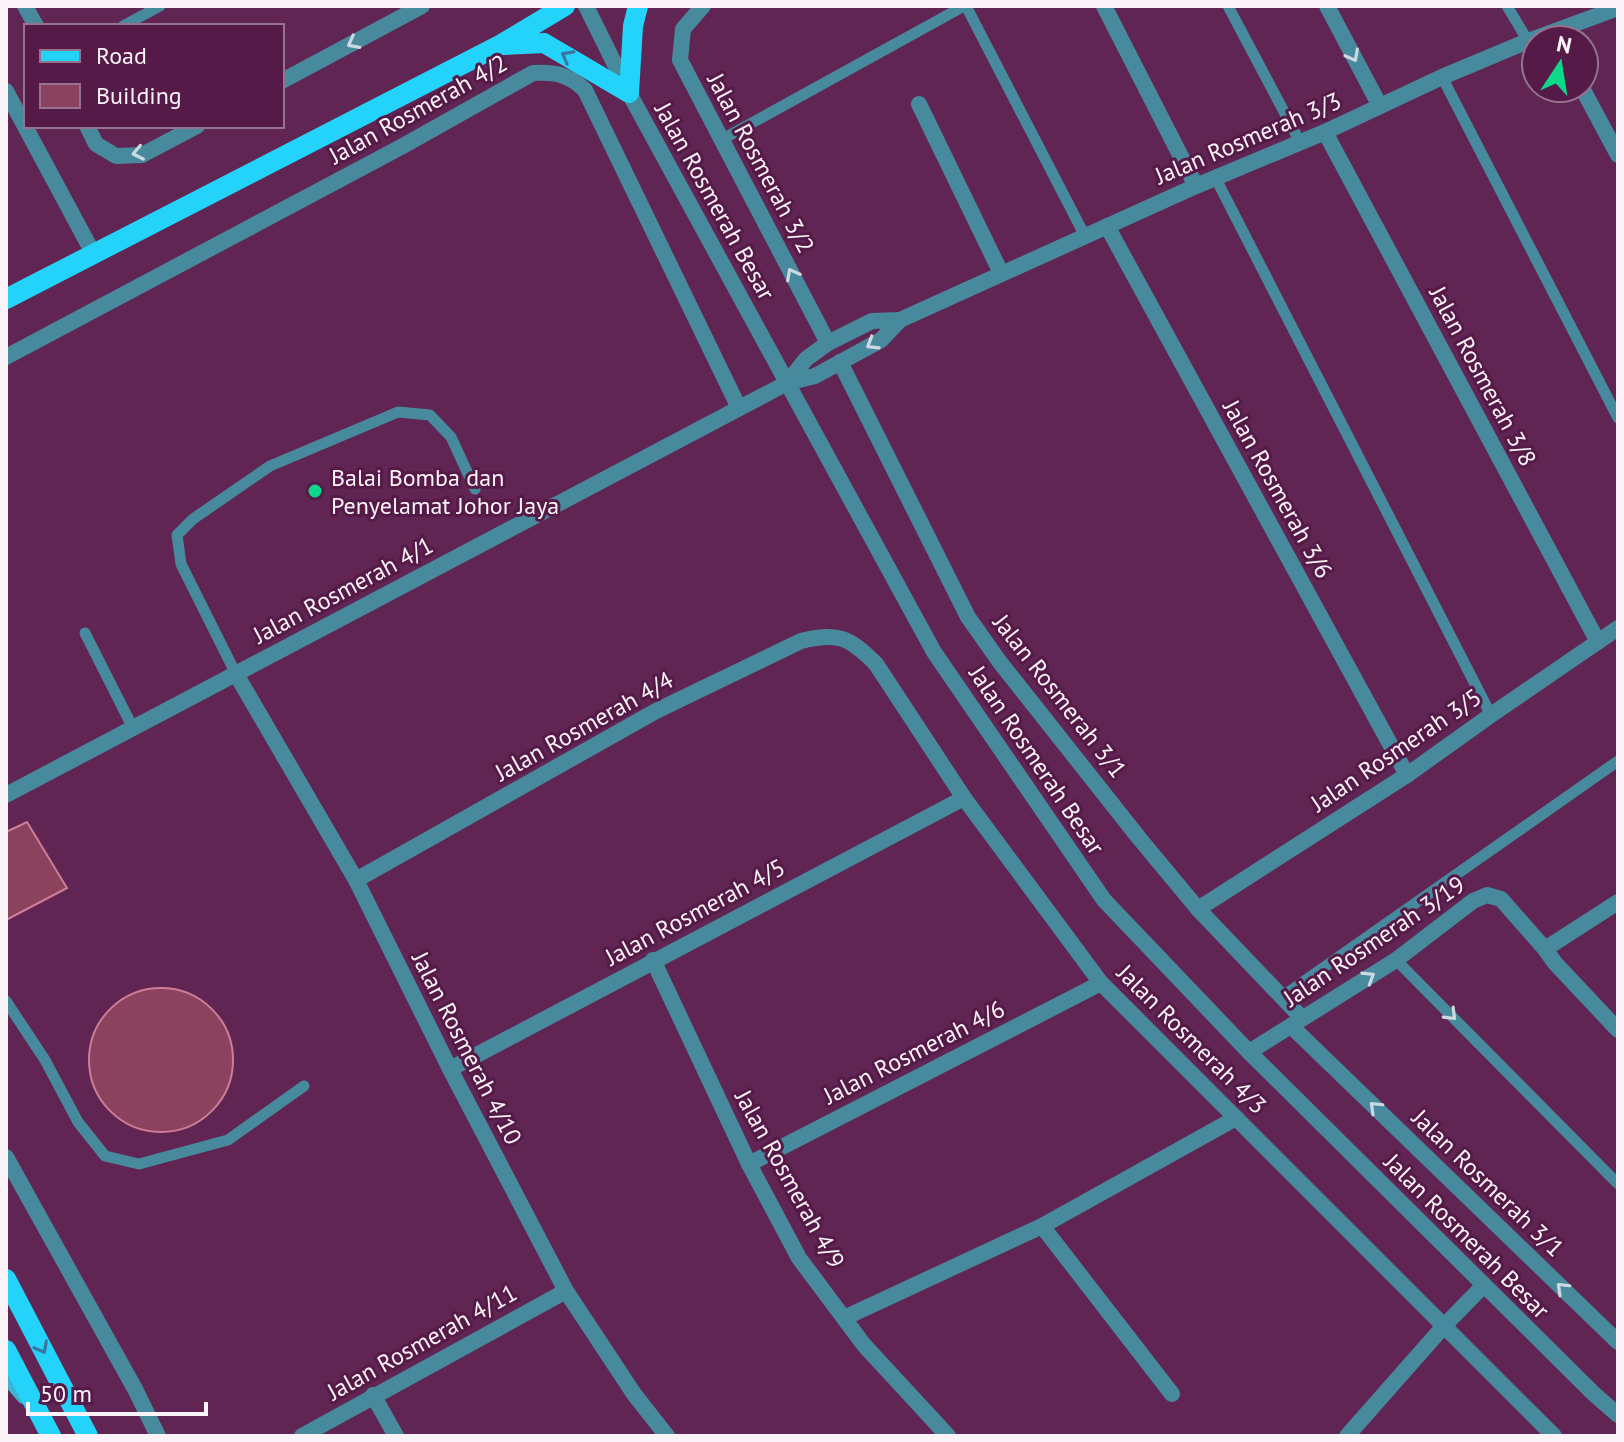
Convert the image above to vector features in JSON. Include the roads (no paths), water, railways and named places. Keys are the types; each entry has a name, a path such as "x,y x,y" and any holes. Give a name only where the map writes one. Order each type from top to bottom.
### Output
{"main road":[{"path":"6,299 498,46 565,6"},
{"path":"498,46 544,43 629,93 633,26 638,6"},
{"path":"6,1279 88,1436"},
{"path":"6,1350 51,1436"}],"street":[{"path":"25,6 35,24"},
{"path":"284,80 422,6"},
{"name":"Jalan Rosmerah Besar","path":"586,6 629,93 934,652 1086,874 1117,916 1249,1052 1618,1415"},
{"name":"Jalan Rosmerah 3/2","path":"703,6 683,29 680,60 828,343"},
{"path":"1104,6 1196,186"},
{"path":"1327,6 1380,106"},
{"name":"Jalan Rosmerah 3/3","path":"1581,24 1618,8"},
{"name":"Jalan Rosmerah 3/3","path":"787,383 815,376 881,340 900,320 1001,273 1520,44"},
{"name":"Jalan Rosmerah 4/2","path":"6,357 401,147 533,73 552,72 575,80 585,90 739,408"},
{"path":"6,91 24,125"},
{"path":"919,104 1001,273"},
{"path":"1591,104 1618,155"},
{"path":"26,128 93,253"},
{"path":"88,128 96,144 116,156 142,155 193,128"},
{"name":"Jalan Rosmerah 3/8","path":"1325,132 1598,642"},
{"name":"Jalan Rosmerah 3/6","path":"1107,226 1407,775"},
{"name":"Jalan Rosmerah 3/3","path":"787,383 806,359 828,343 872,321 900,320"},
{"name":"Jalan Rosmerah 3/1","path":"840,362 968,617 1139,838 1198,909 1283,996 1297,1022 1618,1342"},
{"name":"Jalan Rosmerah 4/1","path":"6,795 787,383"},
{"name":"Jalan Rosmerah 3/5","path":"1198,909 1407,775 1618,628"},
{"name":"Jalan Rosmerah 4/4","path":"356,880 656,711 801,641 822,636 843,638"},
{"name":"Jalan Rosmerah 4/3","path":"843,638 859,647 876,664 964,798 1101,983 1554,1436"},
{"name":"Jalan Rosmerah 4/10","path":"236,674 356,880 566,1291 634,1394 667,1436"},
{"name":"Jalan Rosmerah 4/5","path":"450,1069 964,798"},
{"name":"Jalan Rosmerah 3/19","path":"1249,1052 1396,960 1473,901 1487,895 1501,899 1618,1030"},
{"path":"1545,949 1618,902"},
{"name":"Jalan Rosmerah 4/9","path":"653,960 749,1164 799,1258 864,1345 948,1436"},
{"name":"Jalan Rosmerah 4/6","path":"749,1164 1101,983"},
{"path":"844,1318 1042,1226 1236,1118"},
{"path":"6,1157 158,1436"},
{"path":"1042,1226 1172,1394"},
{"path":"1347,1436 1484,1285"},
{"name":"Jalan Rosmerah 4/11","path":"302,1436 566,1291"},
{"path":"6,1375 40,1415"},
{"path":"373,1395 396,1436"}],"lane":[{"path":"127,24 160,6"},
{"path":"721,140 965,6 1085,236"},
{"path":"1228,6 1300,142"},
{"path":"1507,6 1520,28"},
{"path":"1442,77 1618,418"},
{"path":"1215,177 1491,715"},
{"path":"236,674 181,564 177,535 193,519 270,466 398,412 430,415 451,437 475,489"},
{"path":"85,633 133,728"},
{"path":"1283,996 1618,761"},
{"path":"1396,960 1618,1184"},
{"path":"6,1001 45,1060 78,1122 105,1156 139,1164 228,1140 304,1086"}],"place":[{"name":"Balai Bomba dan Penyelamat Johor Jaya","path":"315,491"}]}
